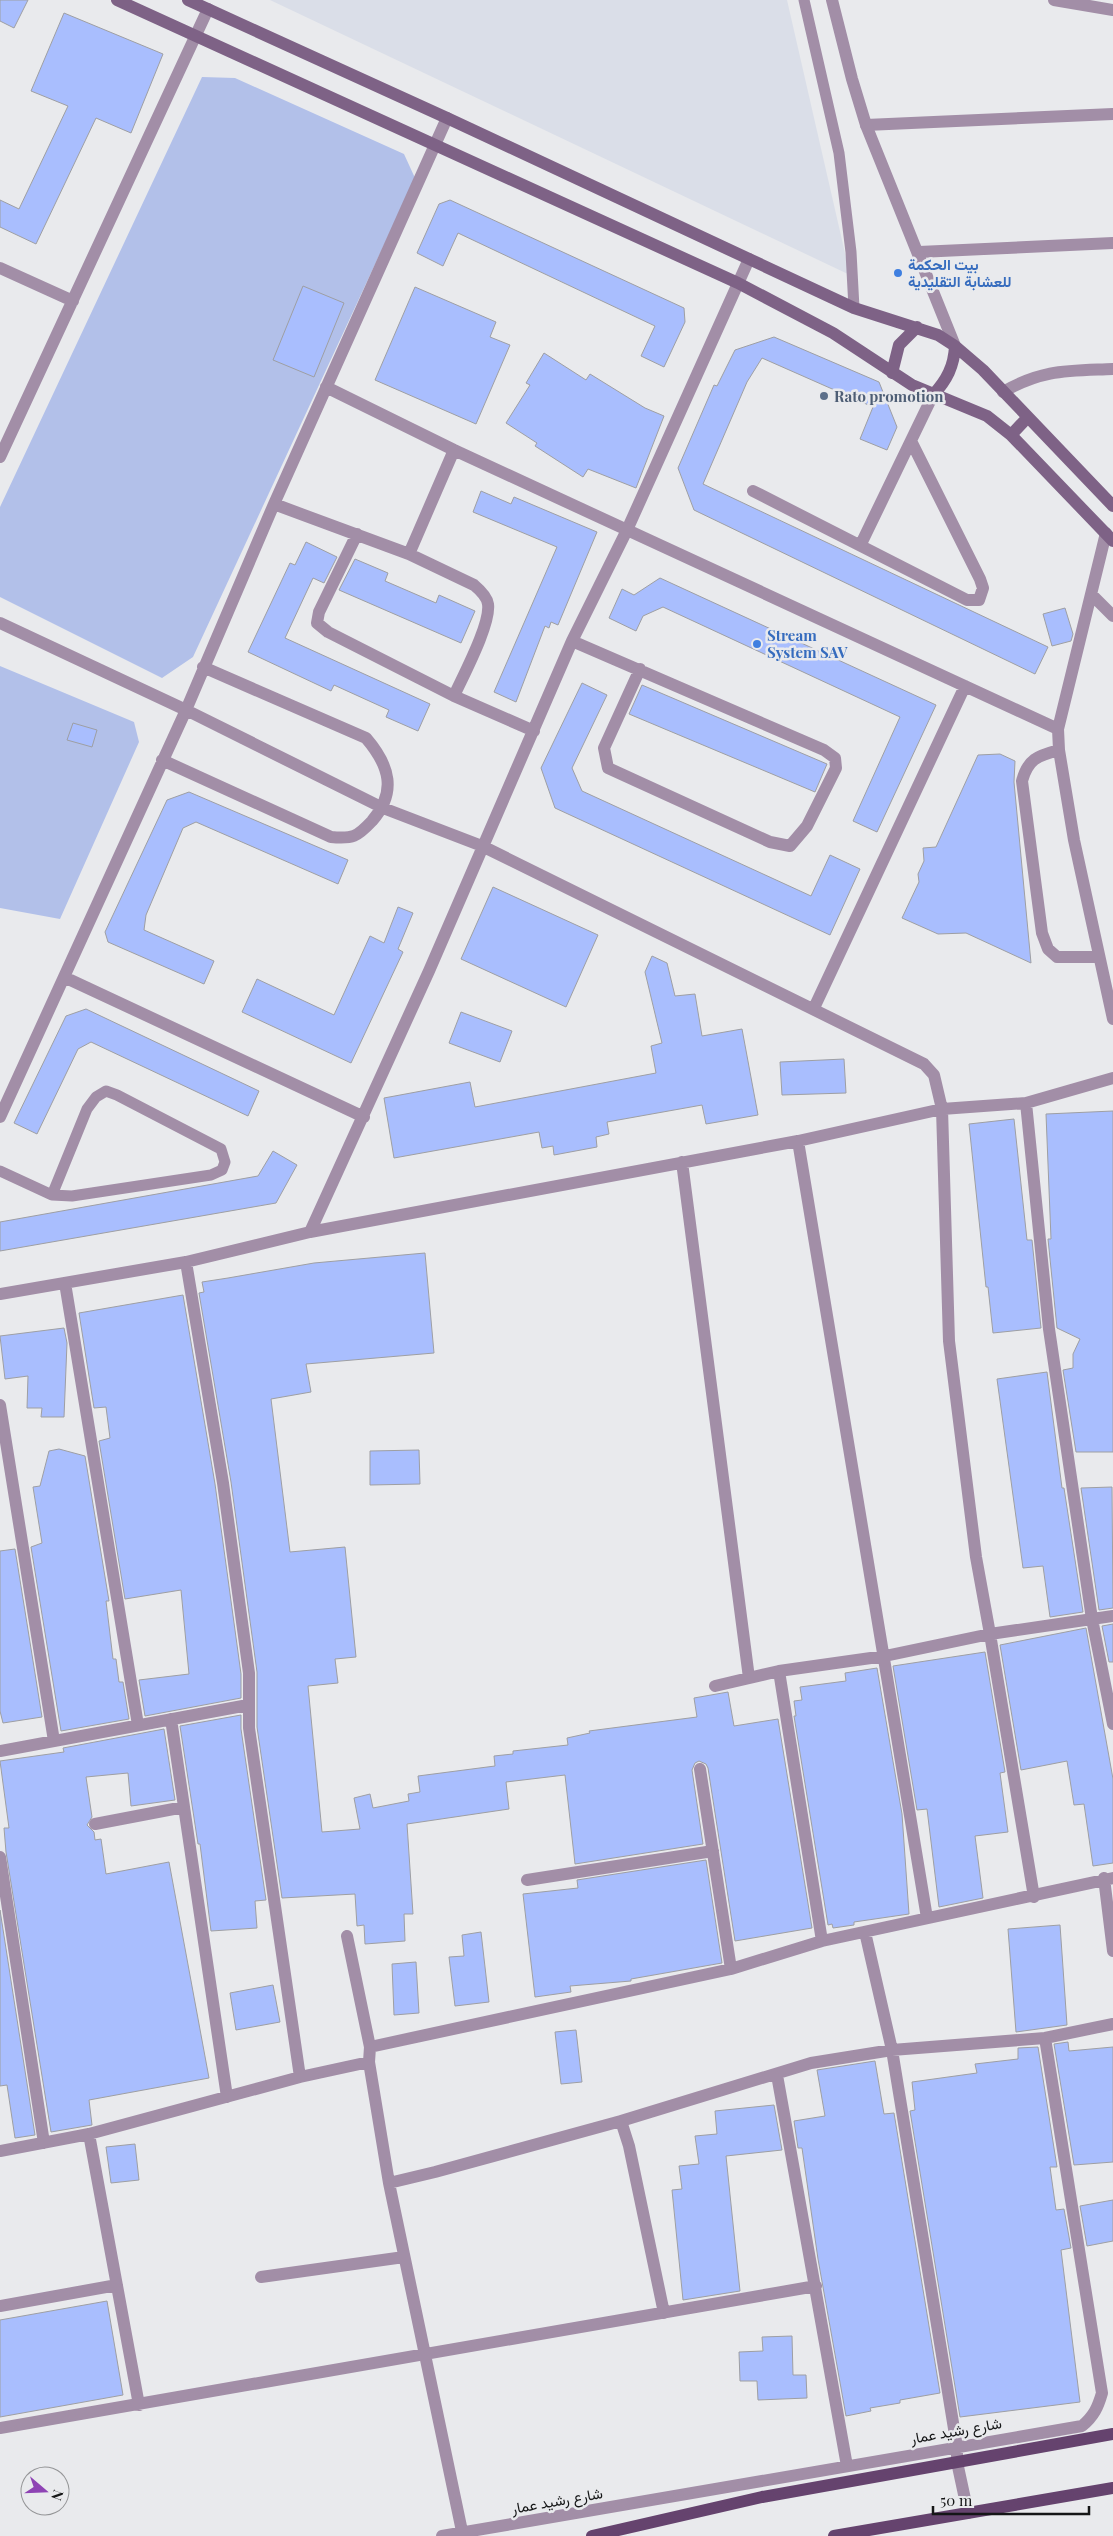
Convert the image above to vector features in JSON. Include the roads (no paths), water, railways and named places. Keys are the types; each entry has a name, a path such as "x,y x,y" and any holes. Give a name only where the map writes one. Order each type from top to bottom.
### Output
{"main road":[{"path":"117,0 738,283 833,333 892,373 934,395 974,409 1011,435 1109,536"},
{"path":"188,0 447,118 854,308 938,335 955,346 1003,392 1113,506"},
{"path":"892,373 899,345 917,327"},
{"path":"934,395 952,368 955,346"},
{"path":"1011,435 1028,417"},
{"path":"592,2536 762,2497 1113,2434"},
{"path":"834,2536 1113,2488"}],"street":[{"path":"832,0 866,126 919,252 955,346"},
{"path":"1054,0 1113,10"},
{"path":"0,457 208,9"},
{"path":"866,126 1113,114"},
{"path":"0,1117 186,710 274,504 447,118"},
{"path":"919,252 1113,243"},
{"path":"310,1232 430,971 482,846 572,641 627,530 749,259"},
{"path":"0,268 72,302"},
{"path":"1003,392 1023,380 1046,373 1113,369"},
{"path":"326,387 454,450 1058,729"},
{"path":"861,544 934,395"},
{"path":"753,491 861,544 967,600 978,600 983,588 980,579 910,441"},
{"path":"409,554 454,450"},
{"path":"274,504 409,554 474,585 488,602 488,618 454,696"},
{"path":"357,534 319,612 317,623 328,632 454,696 534,731"},
{"path":"1109,536 1091,594 1058,729 1058,750 1098,957 1113,1019"},
{"path":"1091,594 1113,616"},
{"path":"0,623 186,710 383,808 482,846 814,1008 924,1064 934,1075 942,1109 949,1341 976,1557 1034,1897"},
{"path":"572,641 640,669 824,750 835,758 836,768 812,818 790,846 770,842 608,768 604,748 640,669"},
{"path":"162,760 331,837 346,838 359,835 383,808 388,790 386,769 378,752 366,738 203,667"},
{"path":"814,1008 965,686"},
{"path":"1058,750 1033,759 1026,768 1022,781 1042,932 1048,949 1057,957 1098,957"},
{"path":"64,978 364,1116"},
{"path":"0,1294 186,1262 310,1232 798,1141 942,1109 1026,1103 1113,1078"},
{"path":"1026,1103 1049,1329 1092,1619 1113,1724"},
{"path":"798,1141 927,1918"},
{"path":"682,1162 749,1678"},
{"path":"186,1262 223,1483 249,1673 248,1705 255,1768 300,2077"},
{"path":"65,1283 138,1725"},
{"path":"0,1405 54,1741"},
{"path":"715,1686 779,1671 885,1656 990,1634 1113,1616"},
{"path":"779,1671 822,1941"},
{"path":"0,1751 248,1705"},
{"path":"171,1719 227,2097"},
{"path":"700,1770 731,1969"},
{"path":"95,1824 184,1807"},
{"path":"526,1880 713,1851"},
{"path":"0,1857 44,2143"},
{"path":"370,2047 731,1969 822,1941 1034,1897 1108,1878 1113,1951"},
{"path":"865,1932 892,2050 957,2447 957,2462 968,2513"},
{"path":"347,1936 370,2047 369,2062 389,2183 462,2534"},
{"path":"389,2183 620,2121 777,2075 811,2063 892,2050 1044,2038 1113,2024"},
{"name":"شارع رشيد عمار","path":"442,2536 1082,2426 1097,2410 1102,2393 1044,2038"},
{"path":"0,2151 89,2134 300,2077 369,2062"},
{"path":"777,2075 847,2466"},
{"path":"620,2121 629,2146 664,2313"},
{"path":"89,2134 139,2406"},
{"path":"261,2278 404,2257"},
{"path":"0,2306 117,2285"},
{"path":"0,2428 139,2406 816,2286"}],"lane":[{"path":"804,0 839,153 851,252 854,308"},
{"path":"0,1171 52,1195 91,1195 211,1175 222,1170 225,1162 220,1149 117,1095 106,1092 96,1097 87,1109 52,1195"}],"place":[{"name":"بيت الحكمة للعشابة التقليدية","path":"898,273"},
{"name":"Rato promotion","path":"824,396"},
{"name":"Stream System SAV","path":"757,644"}]}
